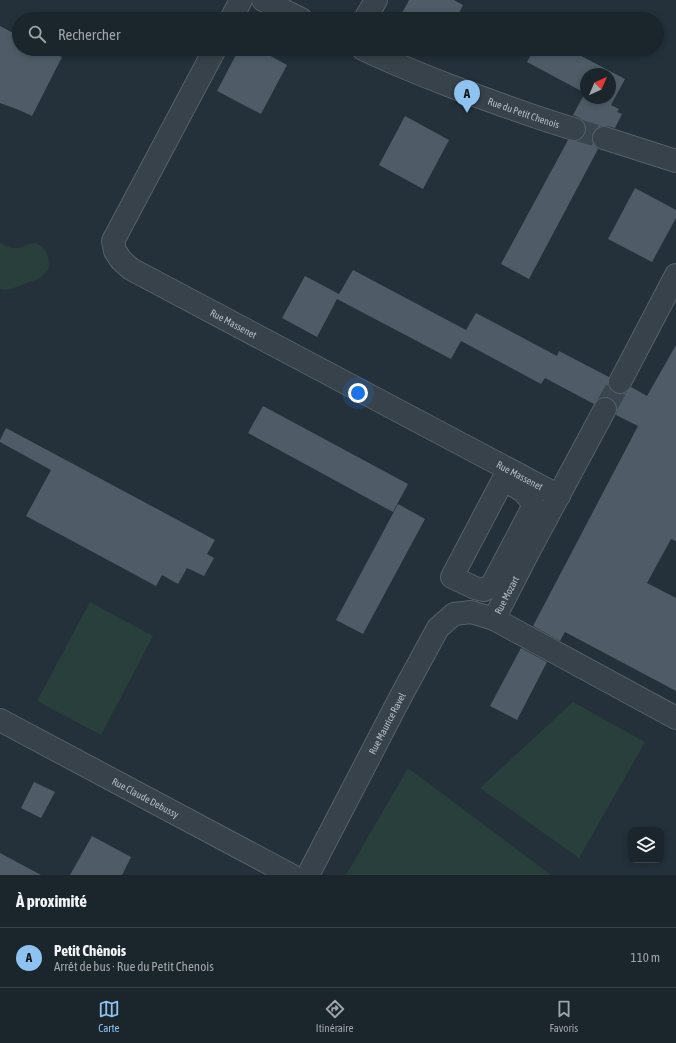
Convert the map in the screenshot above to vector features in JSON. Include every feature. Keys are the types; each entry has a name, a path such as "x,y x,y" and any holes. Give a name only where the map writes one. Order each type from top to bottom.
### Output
{"street":[{"path":"234,12 240,0"},
{"path":"263,0 287,12"},
{"path":"369,12 376,0"},
{"name":"Rue Massenet","path":"211,56 114,241 115,251 121,260 131,269 559,496"},
{"name":"Rue du Petit Chenois","path":"378,56 468,92 541,119 574,129"},
{"path":"604,138 676,161"},
{"path":"620,382 676,275"},
{"name":"Rue Mozart","path":"605,409 494,619 676,718"},
{"path":"503,480 526,493 531,500 533,507 492,585 484,590 475,588 452,577 503,480"},
{"name":"Rue Maurice Ravel","path":"308,875 438,628 454,614 472,612 494,619"},
{"name":"Rue Claude Debussy","path":"0,720 291,875"}],"green space":[{"path":"0,243 13,248 37,244 44,249 48,256 48,270 39,279 9,290 0,289"},
{"path":"90,602 153,636 101,735 37,701"},
{"path":"573,702 645,742 579,858 480,788"},
{"path":"408,768 551,875 346,875"}],"building":[{"path":"409,0 454,0 463,5 460,12 403,12"},
{"path":"0,26 12,32 12,56 62,57 32,116 0,103"},
{"path":"235,56 271,56 287,65 261,114 217,91"},
{"path":"530,56 581,56 604,68 580,68 580,90 527,62"},
{"path":"616,74 625,79 616,96"},
{"path":"580,102 580,104 612,104 619,109 617,112 622,114 615,128 601,126 592,134 592,141 598,149 529,279 501,264 568,140 576,141 582,138 586,133 586,127 583,121 573,115"},
{"path":"405,116 449,140 423,189 379,165"},
{"path":"635,188 676,210 676,218 652,262 608,239"},
{"path":"353,270 466,330 476,313 557,356 559,351 609,377 609,388 615,393 626,393 631,387 647,396 676,345 676,541 671,539 647,583 676,598 676,691 565,632 560,641 533,626 638,426 616,415 616,403 611,398 599,398 594,404 545,378 541,384 461,341 451,359 337,299 317,337 282,318 305,276 339,294"},
{"path":"263,406 408,484 393,512 248,433"},
{"path":"6,428 215,540 207,554 214,558 204,576 187,568 178,584 162,575 156,586 26,516 51,470 0,442"},
{"path":"398,504 425,519 363,634 336,620"},
{"path":"521,648 547,662 517,720 490,706"},
{"path":"34,782 55,792 41,818 21,808"},
{"path":"92,836 131,857 122,875 70,875"},
{"path":"0,853 41,875 0,875"}],"tunnel":[{"path":"574,129 604,138"},
{"path":"605,409 620,382"}],"place":[{"name":"Petit Chênois","path":"467,113"}]}
